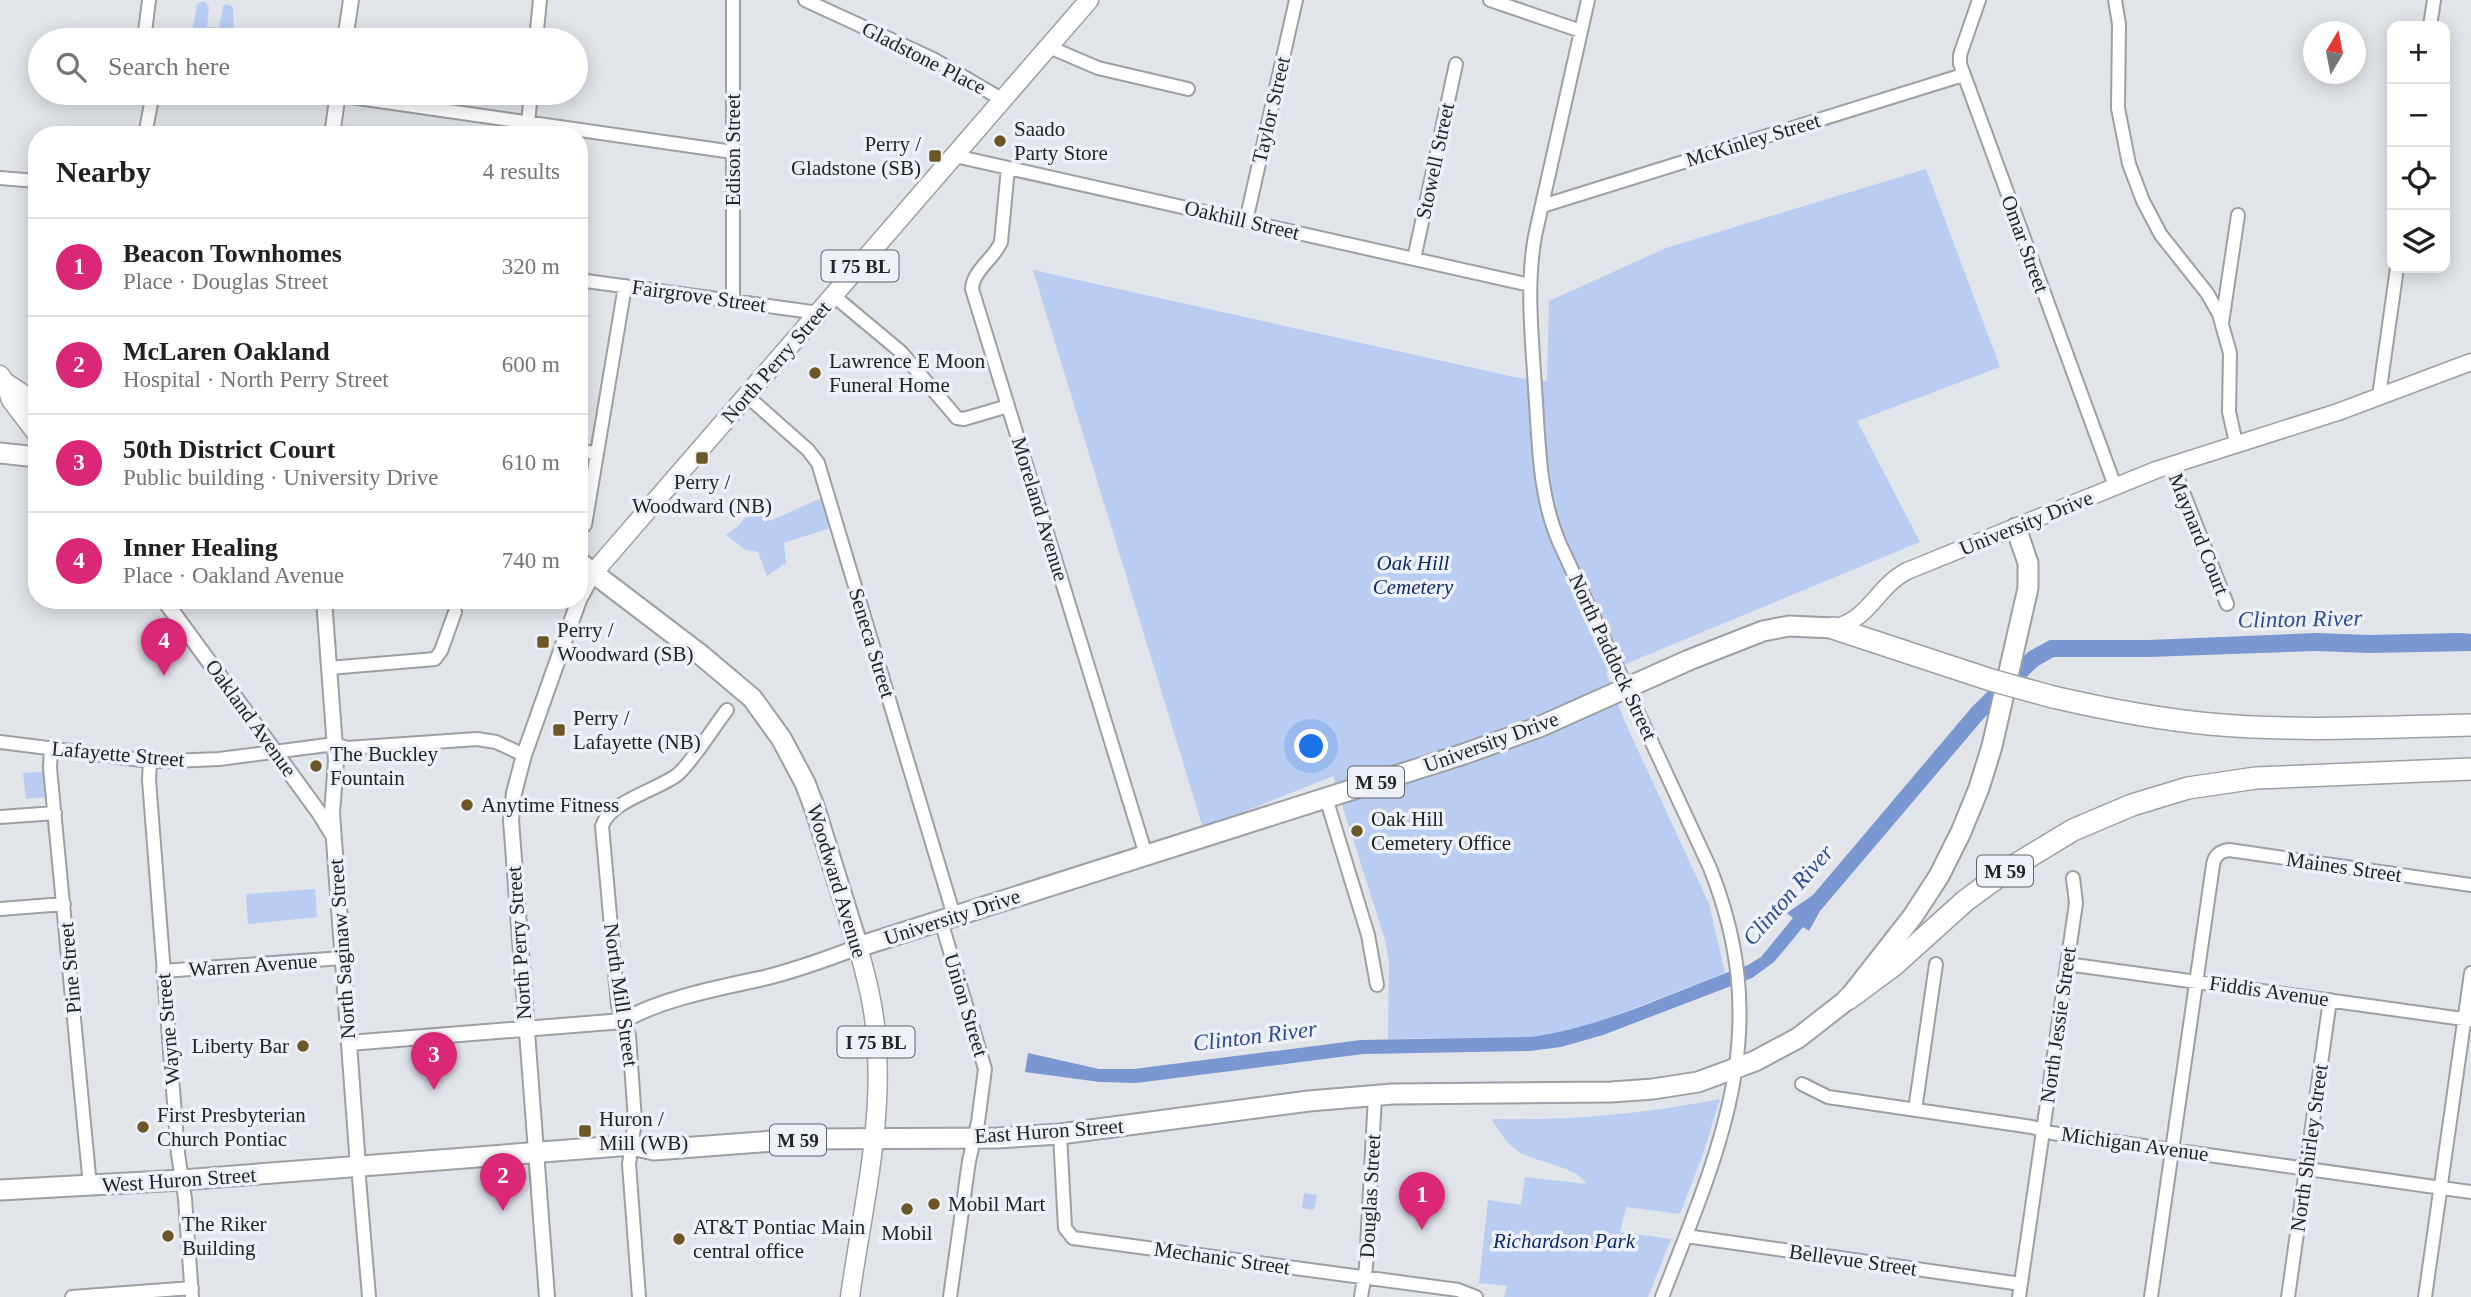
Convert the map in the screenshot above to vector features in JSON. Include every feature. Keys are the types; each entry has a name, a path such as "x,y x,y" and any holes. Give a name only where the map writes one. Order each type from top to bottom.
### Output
{"highway":[{"path":"0,453 28,456"},
{"path":"1848,999 1913,916 1939,876 1979,788 1998,720 2029,579 2028,563 2016,528"},
{"name":"Woodward Avenue","path":"588,568 702,655 752,698 781,738 816,809 858,947"},
{"name":"University Drive","path":"858,947 1500,741 1763,631 1790,626 1833,628"},
{"name":"M 59","path":"1833,628 1991,680 2053,697 2149,717 2248,727 2307,729 2471,725"},
{"name":"M 59","path":"1737,1069 1798,1038 1894,965 1965,901 2007,870 2073,830 2132,805 2188,788 2256,778 2471,769"},
{"name":"East Huron Street","path":"358,1166 632,1145 654,1150 800,1139 974,1138 1060,1134 1309,1101 1375,1095 1653,1089 1691,1084 1737,1069"},
{"name":"West Huron Street","path":"0,1190 182,1181 358,1166"}],"main road":[{"name":"North Perry Street","path":"588,566 747,396 1089,0"},
{"name":"University Drive","path":"1833,628 1860,617 1891,582 1907,571 2172,464 2326,416 2471,362"},
{"path":"3,379 28,399"},
{"path":"3,379 11,400 28,422"},
{"name":"Woodward Avenue","path":"850,1297 862,1231 877,1091 876,1037 871,997 858,947"}],"street":[{"path":"146,28 149,0"},
{"path":"347,28 351,0"},
{"path":"537,28 540,0"},
{"name":"Edison Street","path":"733,0 733,301"},
{"name":"Gladstone Place","path":"805,0 933,59 1003,100"},
{"name":"Taylor Street","path":"1246,221 1296,0"},
{"path":"1490,0 1581,31"},
{"name":"North Paddock Street","path":"1588,0 1534,244 1530,285 1541,475 1546,508 1559,542 1710,868 1728,921 1740,992 1737,1069 1720,1139 1662,1297"},
{"name":"Omar Street","path":"1979,0 1959,59 2115,486"},
{"path":"2115,0 2119,29 2118,108 2129,164 2143,201 2161,235 2211,299 2222,323 2230,353 2229,412 2236,443"},
{"path":"2431,21 2434,0"},
{"path":"1049,47 1098,68 1188,89"},
{"name":"Stowell Street","path":"1414,259 1456,64"},
{"name":"McKinley Street","path":"1542,206 1964,75"},
{"path":"147,126 151,105"},
{"path":"333,126 336,105"},
{"path":"413,105 555,126"},
{"path":"528,122 530,105"},
{"path":"588,131 733,152"},
{"name":"Oakhill Street","path":"955,156 1530,285"},
{"name":"Moreland Avenue","path":"1008,168 1001,242 996,252 975,276 972,287 1146,855"},
{"path":"0,178 28,180"},
{"path":"2222,323 2238,215"},
{"path":"2379,396 2396,273"},
{"name":"Fairgrove Street","path":"588,280 819,313"},
{"path":"588,507 625,286"},
{"path":"834,296 900,351 957,418 964,419 1008,406"},
{"name":"Seneca Street","path":"747,396 808,450 818,463 948,918"},
{"path":"588,452 597,453"},
{"name":"Maynard Court","path":"2172,464 2227,604"},
{"name":"Oakland Avenue","path":"171,609 320,814 334,839"},
{"name":"North Saginaw Street","path":"325,609 336,770 332,809 369,1297"},
{"name":"North Perry Street","path":"547,1297 511,833 514,793 524,755 576,609"},
{"path":"329,668 435,659 441,651 455,612"},
{"name":"North Mill Street","path":"639,1297 629,1164 635,1120 629,1036 618,1006 603,822 617,808 677,775 726,710"},
{"name":"Lafayette Street","path":"0,743 150,761 219,759 335,744 347,748 477,739 496,742 524,755"},
{"name":"Pine Street","path":"51,749 90,1186"},
{"name":"Wayne Street","path":"150,761 149,780 163,971 192,1293"},
{"path":"1326,798 1368,935 1377,985"},
{"path":"0,817 55,813"},
{"name":"Maines Street","path":"2196,981 2213,862 2218,854 2229,850 2471,885"},
{"name":"North Jessie Street","path":"2020,1291 2076,900 2073,878"},
{"path":"0,909 64,904"},
{"name":"Union Street","path":"948,918 985,1066 952,1297"},
{"name":"University Drive","path":"349,1043 623,1021 635,1014 713,989 787,972 858,947"},
{"name":"Warren Avenue","path":"163,971 342,958"},
{"path":"1915,1110 1936,964"},
{"name":"Fiddis Avenue","path":"2067,964 2468,1020"},
{"path":"2425,1297 2468,1020 2471,973"},
{"path":"2151,1297 2196,981"},
{"name":"North Shirley Street","path":"2288,1297 2330,1000"},
{"name":"Michigan Avenue","path":"1802,1084 1828,1097 2172,1150 2471,1192"},
{"name":"Douglas Street","path":"1361,1297 1375,1095"},
{"name":"Mechanic Street","path":"1060,1134 1065,1228 1073,1238 1458,1290 1476,1297"},
{"name":"Bellevue Street","path":"1685,1236 2020,1291"},
{"path":"72,1297 192,1293"}],"green space":[{"path":"205,2 209,7 207,27 219,28 193,28 197,4"},
{"path":"227,4 233,7 234,28 219,28 223,6"},
{"name":"Oak Hill Cemetery","path":"1926,169 2000,367 1857,421 1920,542 1606,672 1624,720 1709,904 1725,973 1591,1025 1557,1034 1530,1037 1388,1039 1389,963 1385,940 1333,776 1203,828 1033,270 1519,378 1547,381 1549,301 1666,248"},
{"path":"821,498 830,528 784,543 786,563 767,576 758,552 746,550 726,535 759,503 770,521"},
{"path":"43,772 45,797 26,799 23,773"},
{"path":"315,889 317,917 248,924 246,894"},
{"name":"Richardson Park","path":"1720,1099 1680,1214 1626,1207 1620,1232 1671,1239 1648,1297 1504,1297 1507,1286 1479,1283 1488,1200 1521,1205 1525,1177 1586,1184 1575,1174 1517,1150 1504,1138 1492,1119 1606,1115"},
{"path":"1304,1193 1317,1195 1314,1210 1302,1208"}],"shaded area":[{"path":"2316,633 2471,634 2471,651 2316,651 2148,657 2054,657 2038,666 1984,718 1820,911 1809,931 1803,927 1774,962 1752,978 1603,1035 1561,1047 1530,1051 1363,1054 1136,1083 1100,1082 1025,1072 1028,1053 1099,1069 1134,1069 1361,1040 1530,1037 1586,1025 1640,1007 1748,965 1761,957 1793,918 1787,913 1813,895 1972,707 2028,652 2050,640 2149,640"}],"place":[{"name":"Saado Party Store","path":"1000,141"},
{"name":"Perry / Gladstone (SB)","path":"935,156"},
{"name":"Lawrence E Moon Funeral Home","path":"815,373"},
{"name":"Perry / Woodward (NB)","path":"702,458"},
{"name":"Perry / Woodward (SB)","path":"543,642"},
{"name":"Inner Healing","path":"164,676"},
{"name":"Perry / Lafayette (NB)","path":"559,730"},
{"name":"The Buckley Fountain","path":"316,766"},
{"name":"Anytime Fitness","path":"467,805"},
{"name":"Oak Hill Cemetery Office","path":"1357,831"},
{"name":"Liberty Bar","path":"303,1046"},
{"name":"50th District Court","path":"434,1090"},
{"name":"First Presbyterian Church Pontiac","path":"143,1127"},
{"name":"Huron / Mill (WB)","path":"585,1131"},
{"name":"Mobil Mart","path":"934,1204"},
{"name":"Mobil","path":"907,1209"},
{"name":"McLaren Oakland","path":"503,1211"},
{"name":"Beacon Townhomes","path":"1422,1230"},
{"name":"The Riker Building","path":"168,1236"},
{"name":"AT&T Pontiac Main central office","path":"679,1239"}],"water label":[{"name":"Clinton River","path":"2300,619"},
{"name":"Clinton River","path":"1788,895"},
{"name":"Clinton River","path":"1255,1036"}]}
